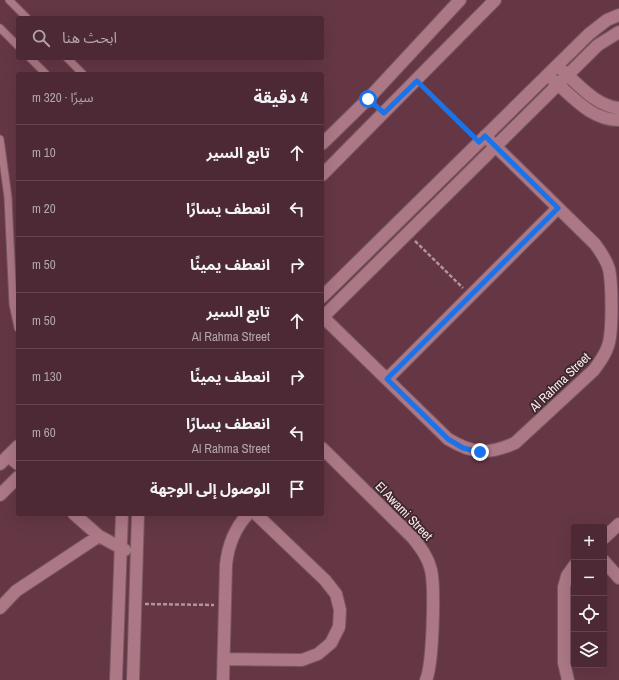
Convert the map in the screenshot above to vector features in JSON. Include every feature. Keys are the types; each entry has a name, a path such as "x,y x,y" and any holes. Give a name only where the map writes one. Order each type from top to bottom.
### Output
{"street":[{"path":"324,142 368,99 460,0"},
{"path":"324,173 417,81 495,0"},
{"path":"324,295 589,34 607,20 619,6"},
{"path":"607,20 619,15"},
{"path":"324,315 598,45 619,32"},
{"path":"557,66 598,101 605,105 619,108"},
{"path":"547,75 589,111 614,120 619,130"},
{"path":"368,99 384,113"},
{"name":"Al Rahma Street","path":"324,319 448,439 463,448 480,452 498,450 515,443 594,370 603,358 609,344 610,281 608,268 603,255 595,244 495,147 482,139"},
{"path":"387,379 558,208"},
{"path":"16,447 3,456 16,463"},
{"name":"El Awami Street","path":"324,450 413,538 424,552 431,569 433,587 430,660 426,680"},
{"path":"0,495 16,479"},
{"path":"76,516 99,536 136,555"},
{"path":"116,680 122,516"},
{"path":"133,680 138,516"},
{"path":"223,680 228,549 233,535 247,516"},
{"path":"224,658 302,660 318,654 331,643 339,627 340,610 336,594 325,580 258,516"},
{"path":"607,535 619,524"},
{"path":"0,608 16,591 99,536"},
{"path":"607,564 619,578"},
{"path":"568,680 564,663 564,587 567,576 571,570"}],"lane":[{"path":"9,0 25,16"},
{"path":"0,28 16,44"},
{"path":"32,60 44,72"},
{"path":"69,60 81,72"},
{"path":"0,139 8,197 13,304 16,318"}],"path":[{"path":"417,81 482,139"},
{"path":"407,234 471,295"},
{"path":"135,604 225,605"}],"route":[{"path":"368,99 384,113 417,81 479,142 485,136 558,208 387,379 448,439 463,448 480,452"}]}
